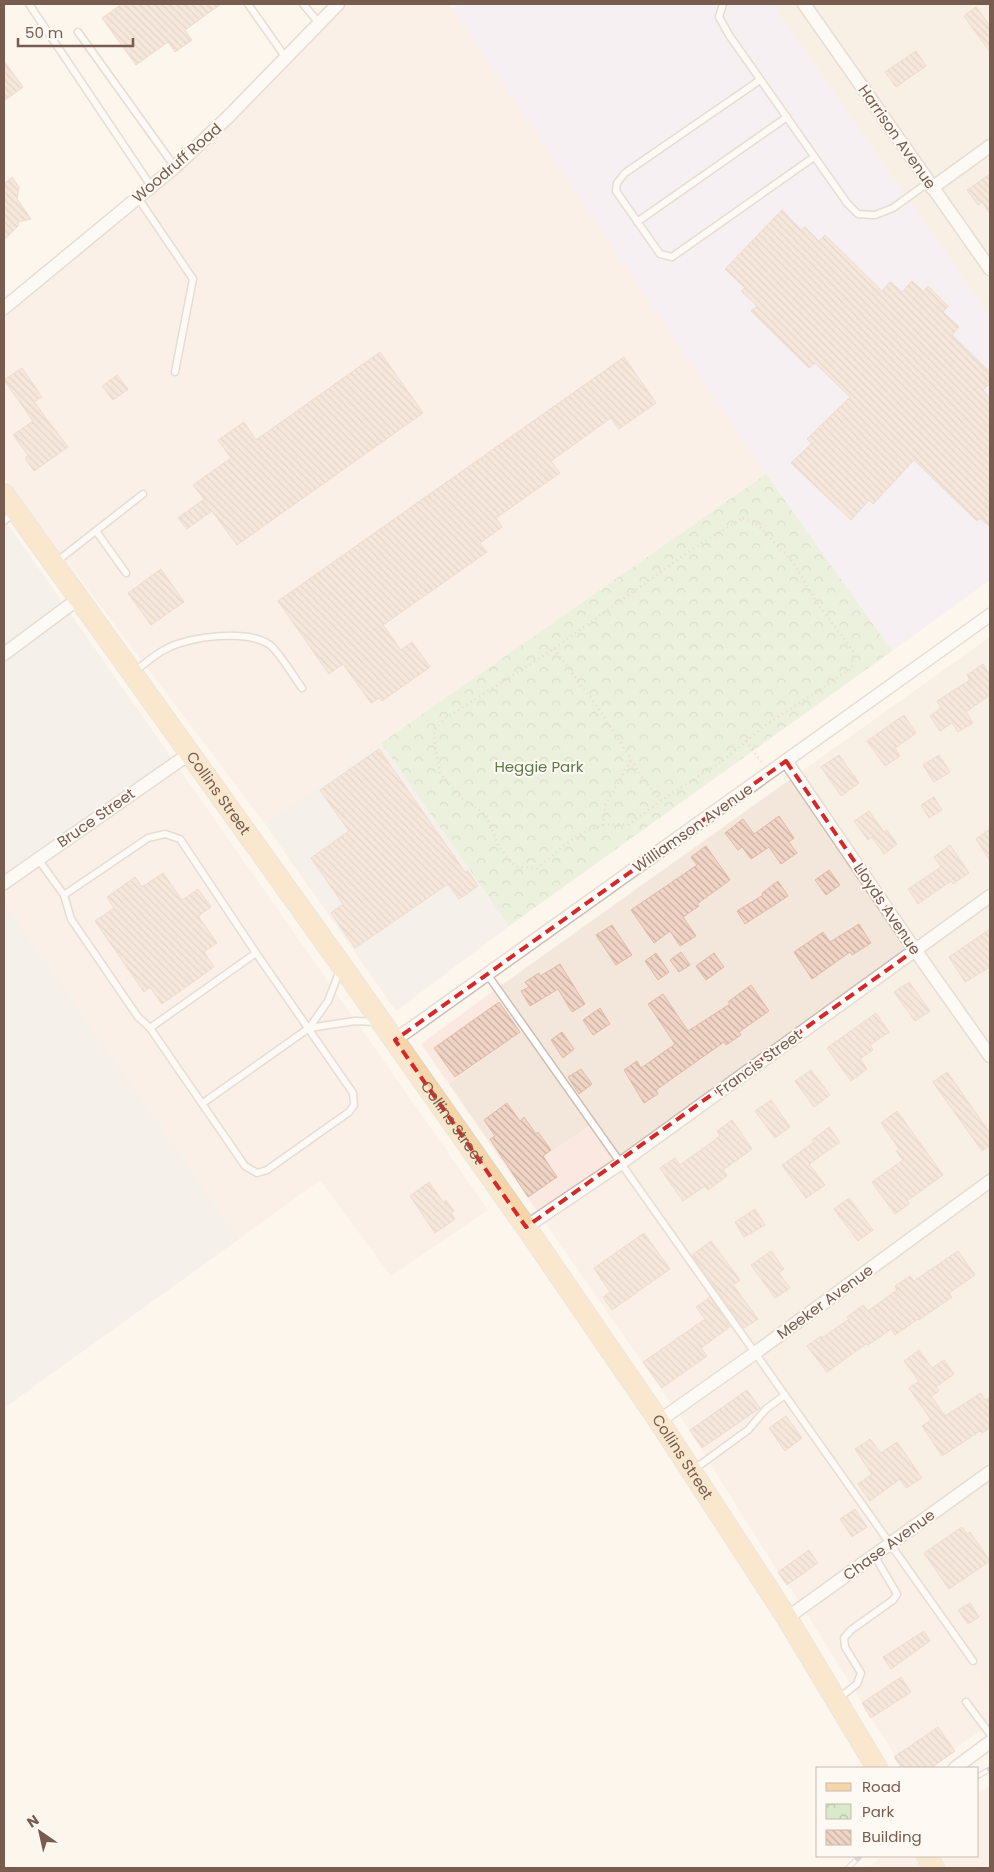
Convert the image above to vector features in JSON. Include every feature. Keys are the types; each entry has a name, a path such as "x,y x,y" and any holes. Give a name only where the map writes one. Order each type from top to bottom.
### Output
{"main road":[{"name":"Collins Street","path":"4,494 10,516 53,564 132,673 395,1040 659,1421 787,1618 876,1767"},
{"path":"928,1857 934,1868"}],"street":[{"name":"Woodruff Road","path":"4,308 174,167 228,117 338,4"},
{"name":"Harrison Avenue","path":"804,4 990,269"},
{"path":"931,185 990,146"},
{"path":"4,654 78,598"},
{"name":"Williamson Avenue","path":"395,1040 990,615"},
{"name":"Bruce Street","path":"4,883 189,754"},
{"name":"Lloyds Avenue","path":"786,761 990,1056"},
{"name":"Francis Street","path":"526,1227 621,1163 990,896"},
{"name":"Meeker Avenue","path":"659,1421 990,1181"},
{"name":"Chase Avenue","path":"787,1618 990,1472"},
{"path":"956,1767 990,1742"}],"lane":[{"path":"29,4 151,186"},
{"path":"248,4 286,58"},
{"path":"304,4 319,23"},
{"path":"723,4 719,17 729,35 847,203 858,214 875,215 893,208 931,185"},
{"path":"78,32 174,167"},
{"path":"760,80 624,173 617,183 616,191 660,254 672,257 814,157"},
{"path":"638,222 786,117"},
{"path":"138,198 193,279 176,372"},
{"path":"53,564 143,494"},
{"path":"96,531 126,573"},
{"path":"132,673 167,648 190,640 227,636 258,638 272,646 302,688"},
{"path":"38,859 64,895 71,919 138,1017 150,1028 246,1166 256,1173 267,1170 349,1112 354,1105 353,1093 180,839 165,834 148,838 64,895"},
{"path":"150,1028 256,953"},
{"path":"203,1103 309,1028 328,1001 342,966"},
{"path":"487,974 973,1661"},
{"path":"309,1028 355,1021 382,1023"},
{"path":"692,1470 748,1430 766,1409 785,1395"},
{"path":"836,1700 857,1684 861,1673 845,1647 844,1638 850,1630 892,1600 897,1594 874,1555"},
{"path":"966,1702 990,1734"}],"path":[{"path":"744,518 755,522 791,560 820,607 853,651 852,668 766,725 721,762 661,800 628,825 613,823 584,831 537,868 516,867 499,847 486,815 459,796 440,773 434,744 434,730 446,718 554,649 697,546 744,518"},
{"path":"554,649 599,709 644,780 661,800"},
{"path":"746,741 761,762"},
{"path":"603,825 605,806 631,760"}],"highlighted area":[{"path":"786,761 915,950 526,1227 395,1040"}],"shaded area":[{"path":"344,4 449,4 766,474 265,824 4,478 4,316 145,196 313,36"},
{"path":"460,4 772,4 990,316 990,580 892,651 766,474 452,9"},
{"path":"772,4 990,4 990,316"},
{"path":"4,519 175,763 4,876"},
{"path":"990,637 990,1690 763,1374 592,1124 514,1178 449,1084 524,1028 496,989"},
{"path":"381,743 509,926 396,1011 265,824"},
{"path":"175,763 488,1210 391,1276 320,1180 239,1239 4,902 4,876"},
{"path":"4,902 239,1239 4,1408"},
{"path":"496,989 524,1028 449,1084 421,1044"},
{"path":"592,1124 763,1374 990,1690 990,1724 928,1767 902,1767 688,1428 514,1178"},
{"path":"990,1786 990,1868 869,1868 882,1857 979,1857 979,1792"}],"green space":[{"name":"Heggie Park","path":"766,474 892,651 509,926 381,743"}],"building":[{"path":"122,4 221,4 185,30 192,40 175,52 168,42 136,65 102,18"},
{"path":"976,7 990,26 990,52 964,16"},
{"path":"916,51 926,66 896,87 885,72"},
{"path":"4,61 23,87 4,101"},
{"path":"990,174 990,214 982,202 978,205 967,190"},
{"path":"12,177 19,187 17,199 31,219 18,222 18,226 4,240 4,184"},
{"path":"782,210 801,230 805,227 819,241 825,235 882,291 890,282 902,292 912,281 923,291 928,286 948,306 943,312 959,327 952,335 990,372 990,383 983,390 990,398 990,527 980,518 977,521 914,460 873,504 869,500 851,520 791,463 812,443 807,439 850,397 815,363 809,368 751,311 757,306 741,291 745,288 725,269"},
{"path":"380,352 423,413 237,545 212,511 187,529 178,518 204,499 193,485 231,458 218,440 244,422 256,440"},
{"path":"624,357 656,403 619,429 611,418 551,461 560,473 496,518 502,527 480,543 487,552 383,625 401,650 412,642 430,667 382,701 379,698 371,703 343,664 329,674 278,601"},
{"path":"22,368 42,397 34,402 68,447 34,471 25,458 28,455 13,435 33,421 4,380"},
{"path":"117,375 128,389 113,400 102,386"},
{"path":"161,569 184,602 151,625 128,593"},
{"path":"983,664 990,675 990,695 966,712 973,723 958,732 952,723 940,731 930,716 941,708 937,701 970,680 967,675"},
{"path":"904,715 916,733 895,748 900,756 885,766 867,741"},
{"path":"379,749 465,872 468,871 478,886 459,899 448,884 355,948 331,913 343,904 311,858 349,831 320,790"},
{"path":"839,755 859,783 841,796 821,767"},
{"path":"939,755 950,772 934,782 923,765"},
{"path":"934,797 942,810 929,818 921,805"},
{"path":"869,811 884,832 887,830 897,844 884,854 872,837 868,840 854,821"},
{"path":"779,816 794,838 789,842 797,853 781,864 769,847 751,859 742,847 738,850 725,833 743,819 754,834"},
{"path":"990,829 990,861 976,839"},
{"path":"950,845 969,873 953,884 951,881 918,904 908,889 941,867 934,857"},
{"path":"706,846 730,880 697,904 699,906 683,917 696,936 680,946 670,931 654,943 631,910 697,865 691,857"},
{"path":"829,870 840,885 826,895 815,880"},
{"path":"163,873 182,900 198,889 211,907 198,916 217,943 204,952 214,967 162,1004 150,987 144,992 95,921 114,908 107,897 135,877 142,887"},
{"path":"778,881 788,896 745,924 737,911 763,895 762,893"},
{"path":"859,924 871,943 852,955 850,952 812,979 794,952 823,932 830,942"},
{"path":"612,925 632,955 616,965 596,935"},
{"path":"990,929 990,967 965,982 949,957"},
{"path":"681,952 690,965 679,972 670,960"},
{"path":"656,953 669,972 658,980 645,961"},
{"path":"714,953 724,967 706,980 696,966"},
{"path":"560,964 585,1004 572,1012 558,989 530,1006 521,991 529,987 525,982 539,973 540,976"},
{"path":"909,982 930,1011 915,1021 894,992"},
{"path":"751,985 769,1011 739,1032 741,1035 726,1045 724,1042 656,1090 658,1094 644,1103 624,1070 637,1061 641,1068 675,1044 648,1004 663,994 688,1031 730,1004 728,1002"},
{"path":"499,1002 520,1032 455,1077 434,1048"},
{"path":"600,1008 610,1024 593,1035 583,1020"},
{"path":"876,1013 889,1032 870,1045 873,1050 860,1059 867,1069 851,1081 827,1048"},
{"path":"562,1032 574,1049 563,1058 551,1040"},
{"path":"581,1069 592,1084 579,1094 568,1077"},
{"path":"811,1070 830,1095 814,1107 795,1081"},
{"path":"947,1072 990,1133 990,1145 982,1151 933,1082"},
{"path":"771,1100 790,1127 775,1138 755,1111"},
{"path":"507,1103 520,1121 524,1117 551,1150 543,1156 557,1177 528,1197 490,1139 495,1136 484,1120"},
{"path":"897,1111 943,1175 907,1201 909,1204 895,1214 872,1182 903,1160 896,1151 899,1149 881,1123"},
{"path":"732,1120 752,1149 723,1170 727,1176 708,1190 705,1186 683,1201 660,1168 675,1158 680,1165 720,1136 717,1131"},
{"path":"829,1127 840,1142 809,1164 825,1185 806,1198 782,1165 814,1142 812,1140"},
{"path":"429,1182 443,1202 446,1200 454,1211 451,1213 455,1219 435,1233 410,1196"},
{"path":"849,1198 873,1230 858,1241 834,1209"},
{"path":"755,1209 765,1225 744,1237 735,1222"},
{"path":"644,1233 670,1269 612,1310 603,1297 610,1292 594,1268"},
{"path":"711,1241 740,1280 733,1285 758,1319 744,1328 692,1255"},
{"path":"771,1251 784,1269 779,1273 790,1288 775,1298 751,1265"},
{"path":"958,1251 975,1275 949,1293 952,1297 919,1320 895,1335 891,1329 827,1372 807,1346 849,1319 847,1317 863,1305 868,1311 897,1290 895,1286 910,1276 914,1281"},
{"path":"710,1297 730,1327 701,1348 707,1356 662,1388 643,1362 705,1319 696,1307"},
{"path":"919,1350 932,1368 944,1360 954,1374 936,1387 939,1391 931,1396 945,1416 981,1393 985,1400 990,1397 990,1428 982,1433 980,1431 942,1456 922,1426 931,1420 909,1388 919,1381 904,1361"},
{"path":"747,1390 760,1408 702,1448 690,1430"},
{"path":"786,1416 802,1438 785,1451 769,1428"},
{"path":"870,1439 881,1453 897,1442 922,1478 906,1488 900,1479 870,1501 858,1484 872,1474 855,1449"},
{"path":"855,1509 867,1527 852,1537 840,1519"},
{"path":"962,1527 967,1534 970,1532 990,1561 949,1589 924,1553"},
{"path":"809,1550 818,1563 787,1585 778,1572"},
{"path":"970,1603 979,1617 968,1624 958,1610"},
{"path":"924,1631 930,1641 891,1669 883,1657"},
{"path":"901,1677 911,1692 871,1718 862,1703"},
{"path":"938,1727 955,1751 932,1767 901,1767 894,1757"}],"railway":[{"path":"979,1775 990,1769"},
{"path":"848,1868 859,1857"}]}
